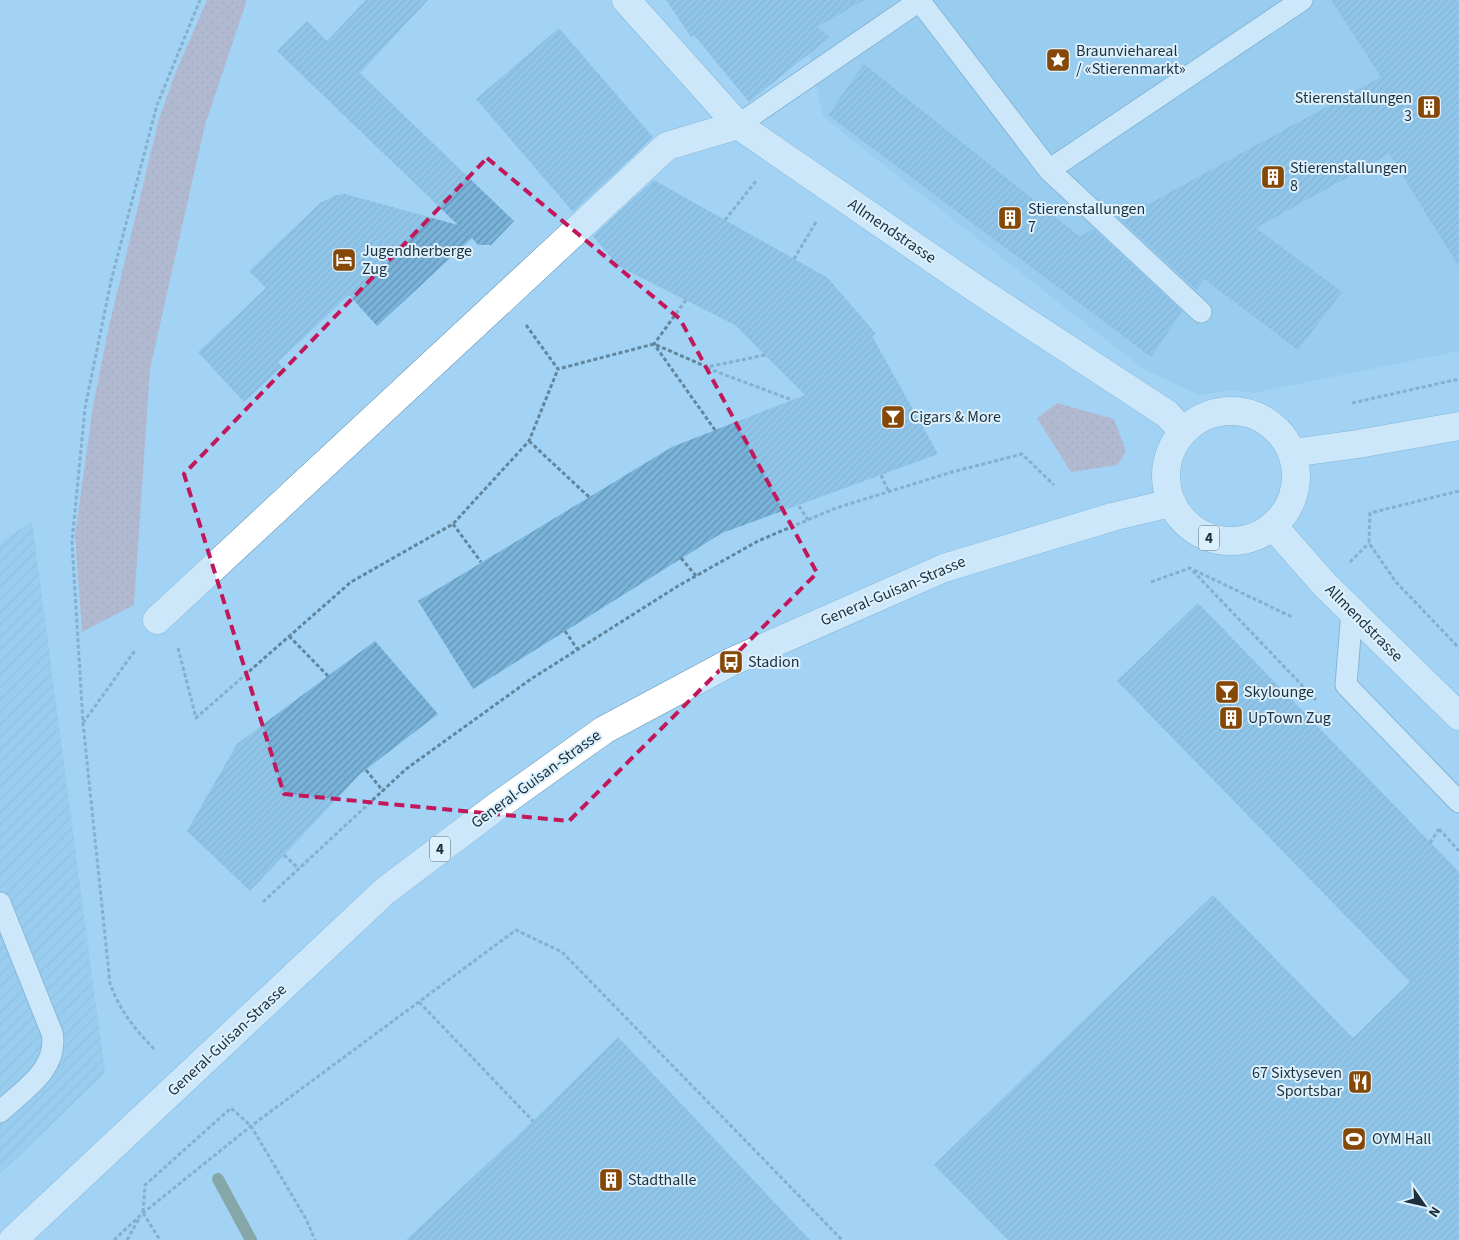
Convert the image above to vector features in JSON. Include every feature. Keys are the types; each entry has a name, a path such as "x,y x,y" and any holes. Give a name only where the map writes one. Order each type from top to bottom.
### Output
{"main road":[{"name":"Allmendstrasse","path":"626,0 738,126 975,288 1167,414 1183,431"},
{"path":"162,614 667,146 738,126"},
{"name":"4","path":"1234,410 1253,414 1270,423 1283,436 1292,453 1296,472 1294,492 1286,511 1273,526 1259,535 1242,540 1225,541 1208,538 1193,530 1180,518 1171,503 1166,489 1167,458 1183,431 1198,419 1216,412 1234,410"},
{"path":"1292,453 1358,444 1459,426"},
{"name":"General-Guisan-Strasse","path":"13,1240 385,891 496,807 604,730 731,662 944,568 1103,519 1171,503"},
{"name":"Allmendstrasse","path":"1273,526 1325,585 1459,716"}],"lane":[{"path":"738,126 919,0 1049,170 1201,312"},
{"path":"1049,170 1302,0"},
{"path":"1352,611 1346,684 1459,802"},
{"path":"0,903 52,1033 54,1044 53,1054 42,1072 0,1112"}],"path":[{"path":"154,1049 126,1018 118,1006 110,984 83,723 72,542 85,408 112,281 157,105 200,0"},
{"path":"725,220 779,153"},
{"path":"794,259 834,191"},
{"path":"505,296 558,368"},
{"path":"654,344 686,300"},
{"path":"558,368 654,344 706,367 792,400"},
{"path":"654,344 714,430"},
{"path":"706,367 765,355"},
{"path":"162,614 196,718 351,582 453,524 530,441 558,368"},
{"path":"1352,403 1459,379"},
{"path":"530,441 589,496"},
{"path":"263,902 414,764 530,679 696,576 758,541 836,508 952,472 1022,454 1054,485"},
{"path":"881,475 889,492"},
{"path":"1459,491 1370,513 1369,543 1396,582 1459,648"},
{"path":"799,506 808,520"},
{"path":"453,524 481,562"},
{"path":"1348,564 1369,543"},
{"path":"680,558 696,576"},
{"path":"1190,568 1322,706"},
{"path":"1151,582 1190,568 1292,617"},
{"path":"83,723 162,614"},
{"path":"565,631 578,650"},
{"path":"290,636 328,676"},
{"path":"366,770 383,791"},
{"path":"1432,822 1459,851"},
{"path":"1430,843 1439,829"},
{"path":"284,855 299,869"},
{"path":"114,1240 143,1213 251,1126 516,930 562,952 842,1240"},
{"path":"419,1002 533,1121"},
{"path":"127,1240 143,1213 145,1185 230,1108 251,1126 306,1219 315,1240"},
{"path":"143,1213 160,1240"}],"highlighted area":[{"path":"487,158 680,319 817,573 569,821 284,794 184,474"}],"shaded area":[{"path":"207,0 247,0 205,125 150,369 134,605 82,632 75,536 93,406 109,326 159,119 175,74"},
{"path":"780,0 1459,0 1459,351 1254,393 1234,390 1199,395 1143,369 823,117 810,55"},
{"path":"1057,403 1114,419 1126,451 1118,465 1071,472 1037,418"},
{"path":"32,521 105,1073 0,1174 0,543"}],"building":[{"path":"366,0 428,0 360,73 514,221 491,245 478,245 472,238 377,326 349,295 278,362 282,367 244,402 198,352 266,288 249,271 320,203 336,195 345,194 458,225 277,51 307,21 327,41"},
{"path":"666,0 864,0 817,27 830,37 749,102 694,35 691,37"},
{"path":"1331,0 1459,0 1459,267 1389,154 1256,228 1342,292 1298,350 1204,279 1196,290 1118,217 1156,200 1381,77"},
{"path":"559,28 653,137 573,212 476,99"},
{"name":"Stierenstallungen 7","path":"864,64 1079,236 1094,229 1182,311 1151,357 828,115"},
{"path":"654,180 828,278 876,334 872,336 938,454 722,533 473,689 418,601 672,447 805,395 735,325 618,266 593,236"},
{"path":"1198,603 1459,872 1459,1240 1008,1240 934,1165 1213,895 1353,1038 1410,982 1117,681"},
{"path":"375,641 438,714 360,774 250,891 187,831 237,744"},
{"name":"Stadthalle","path":"618,1037 810,1240 406,1240 533,1121"}],"waterway":[{"path":"218,1179 251,1240"}],"place":[{"name":"Braunviehareal / «Stierenmarkt»","path":"1058,60"},
{"name":"Stierenstallungen 3","path":"1429,107"},
{"name":"Stierenstallungen 8","path":"1273,177"},
{"name":"Stierenstallungen 7","path":"1010,218"},
{"name":"Jugendherberge Zug","path":"344,260"},
{"name":"Cigars & More","path":"893,417"},
{"name":"Stadion","path":"731,662"},
{"name":"Skylounge","path":"1227,692"},
{"name":"UpTown Zug","path":"1231,718"},
{"name":"67 Sixtyseven Sportsbar","path":"1360,1082"},
{"name":"OYM Hall","path":"1354,1139"},
{"name":"Stadthalle","path":"611,1180"}]}
